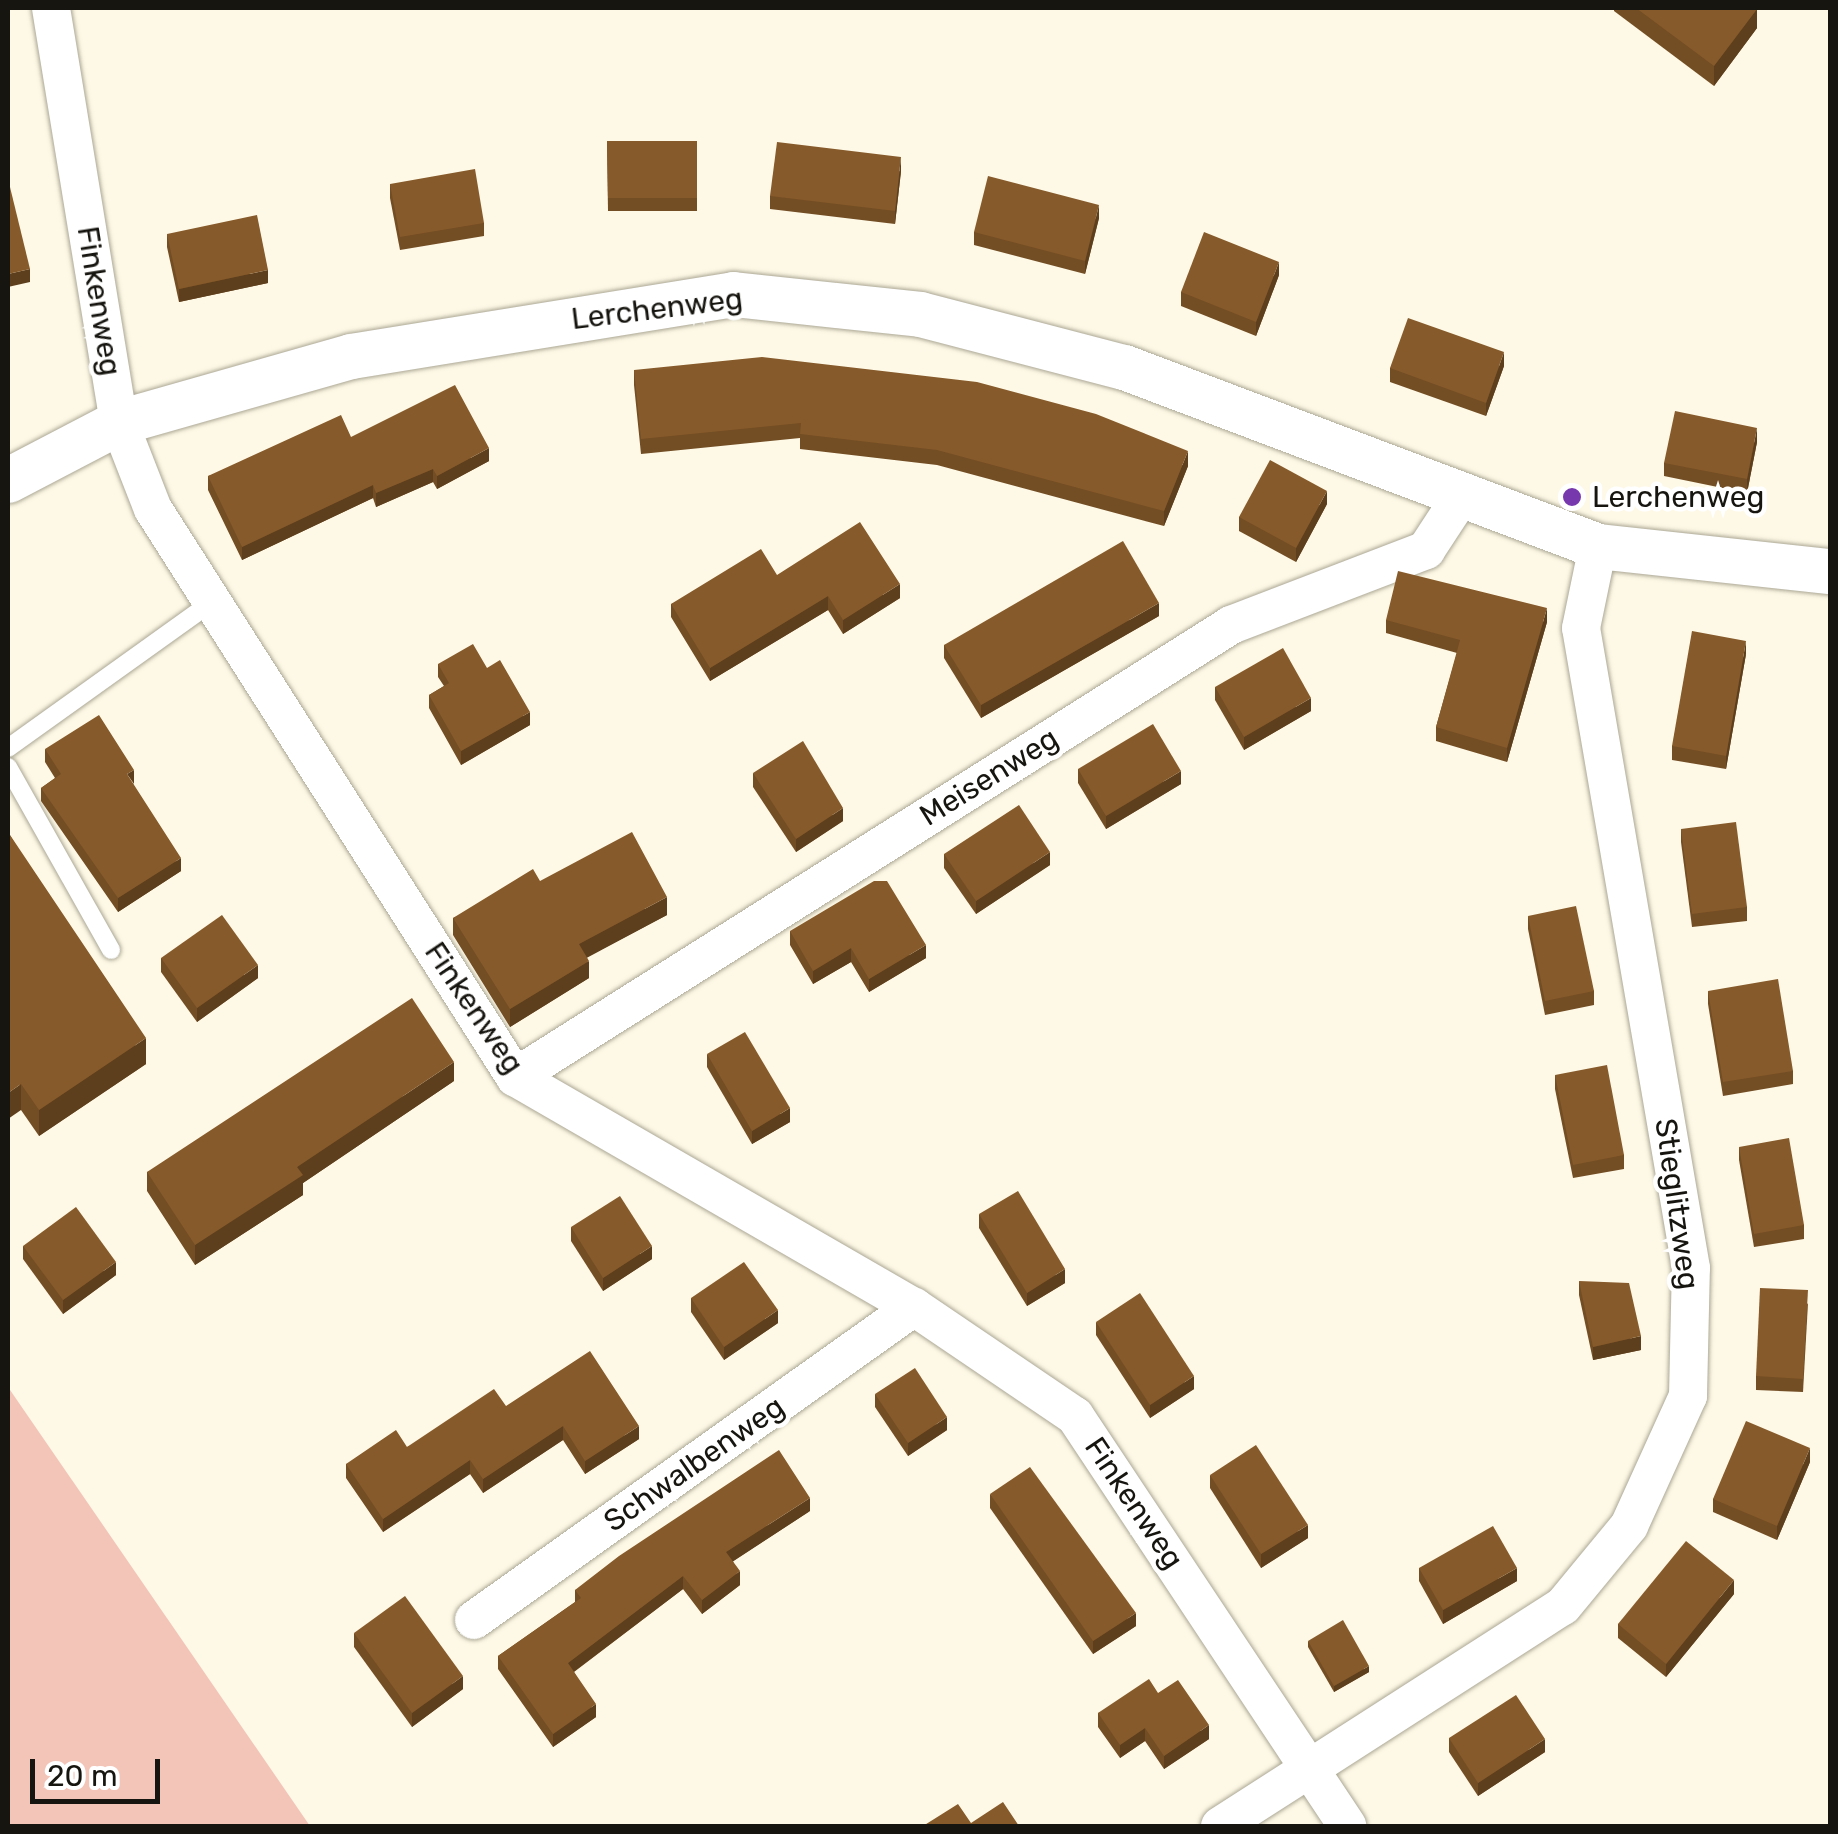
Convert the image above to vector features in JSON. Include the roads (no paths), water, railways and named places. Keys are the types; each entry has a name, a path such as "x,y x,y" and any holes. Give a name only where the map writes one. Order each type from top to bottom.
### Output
{"street":[{"name":"Finkenweg","path":"51,8 119,422 153,509 514,1077 914,1307 1075,1416 1314,1768 1347,1826"},
{"name":"Lerchenweg","path":"8,480 119,422 351,356 733,294 920,314 1124,367 1598,546 1830,571"},
{"name":"Meisenweg","path":"514,1077 1231,625 1426,550 1462,495"},
{"name":"Stieglitzweg","path":"1220,1826 1563,1606 1629,1526 1688,1396 1692,1268 1581,628 1598,546"},
{"name":"Schwalbenweg","path":"474,1620 914,1307"}],"lane":[{"path":"8,748 212,602"},
{"path":"8,767 111,950"}],"place":[{"name":"Lerchenweg","path":"1572,497"}]}
